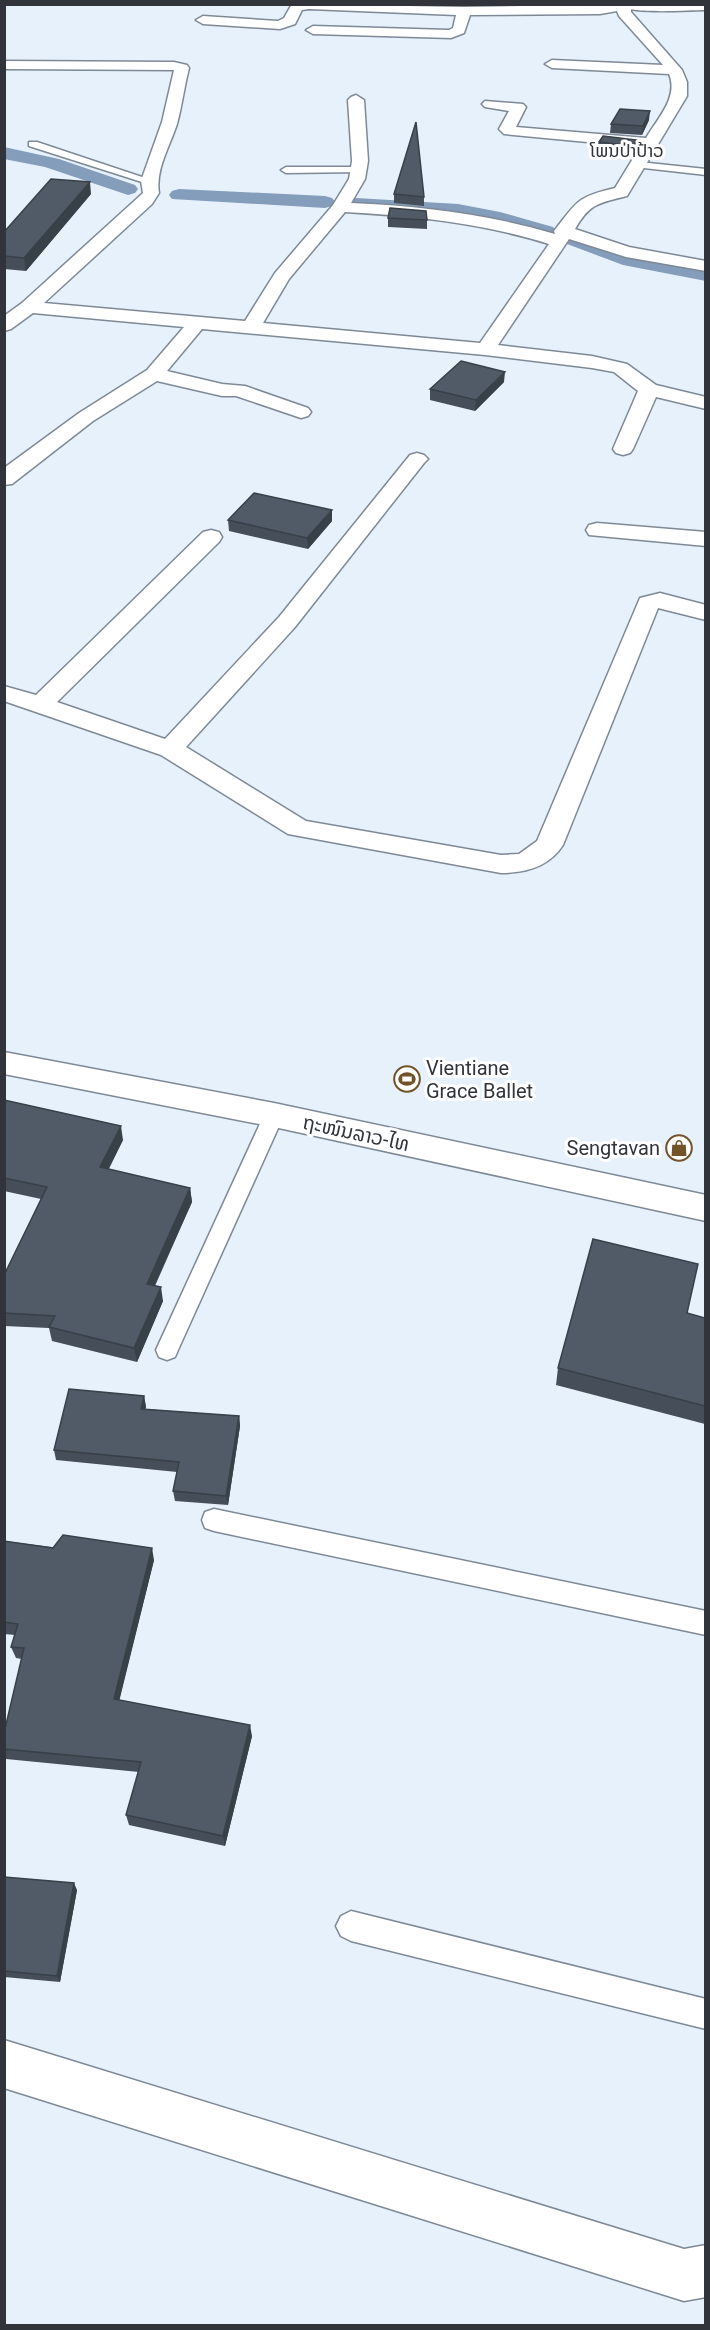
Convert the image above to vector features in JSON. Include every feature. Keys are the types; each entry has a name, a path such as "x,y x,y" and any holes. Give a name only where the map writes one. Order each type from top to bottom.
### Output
{"street":[{"path":"203,20 280,25 290,21 297,7 309,5 464,11 600,10 624,5 653,8 705,6"},
{"path":"484,349 550,257 560,236 579,207 587,201 621,192 679,96 680,82 675,70 624,13 624,5"},
{"path":"312,30 451,34 459,30 464,11"},
{"path":"4,65 184,63 175,91 170,122 149,181 151,193 29,307 4,325"},
{"path":"552,64 675,70"},
{"path":"250,327 280,277 340,207 357,179 356,100"},
{"path":"490,104 519,107 507,129 510,131 651,143"},
{"path":"340,207 466,216 626,252 705,266"},
{"path":"29,307 484,349 592,362 620,368 649,389 705,403"},
{"path":"4,479 87,417 154,374 198,322"},
{"path":"154,374 222,390 238,390 301,412"},
{"path":"623,449 649,389"},
{"path":"170,749 287,622 417,459"},
{"path":"597,530 705,539"},
{"path":"40,705 211,537"},
{"path":"4,693 170,749 298,828 501,864 530,862 549,844 648,603 660,600 705,613"},
{"name":"ຖະໜົນລາວ-ໄທ","path":"4,1063 274,1115 705,1208"},
{"path":"4,2064 684,2275 705,2271"}],"lane":[{"path":"33,144 149,181"},
{"path":"639,165 705,172"},
{"path":"286,170 358,170"},
{"path":"167,1350 274,1115"},
{"path":"214,1520 705,1623"},
{"path":"351,1926 705,2014"}],"building":[{"path":"620,109 650,111 643,126 611,124"},
{"path":"416,122 424,197 394,194"},
{"path":"603,136 637,140 633,146 599,142"},
{"path":"51,179 90,182 24,258 4,256 4,232"},
{"path":"390,208 426,211 427,220 388,218"},
{"path":"461,361 505,372 476,400 430,389"},
{"path":"254,493 332,510 307,538 228,520"},
{"path":"4,1100 121,1126 100,1167 190,1188 147,1284 161,1287 134,1348 49,1327 55,1316 4,1313 4,1271 47,1187 4,1178"},
{"path":"593,1239 698,1264 687,1313 705,1318 705,1406 558,1368"},
{"path":"69,1389 144,1396 141,1409 239,1416 226,1496 173,1491 179,1462 54,1450"},
{"path":"63,1535 152,1548 114,1699 250,1725 223,1836 126,1815 141,1762 4,1749 4,1733 24,1648 11,1647 18,1624 4,1622 4,1541 53,1548"},
{"path":"4,1877 74,1883 57,1976 4,1971"}],"waterway":[{"path":"4,153 36,158 128,189"},
{"path":"179,195 325,202"},
{"path":"356,204 458,210 500,218 546,231"},
{"path":"574,240 630,261 706,275"}],"place":[{"name":"Vientiane Grace Ballet","path":"407,1079"},
{"name":"Sengtavan","path":"679,1148"}],"district":[{"name":"ໂພນປ່າປ້າວ","path":"627,151"}]}
